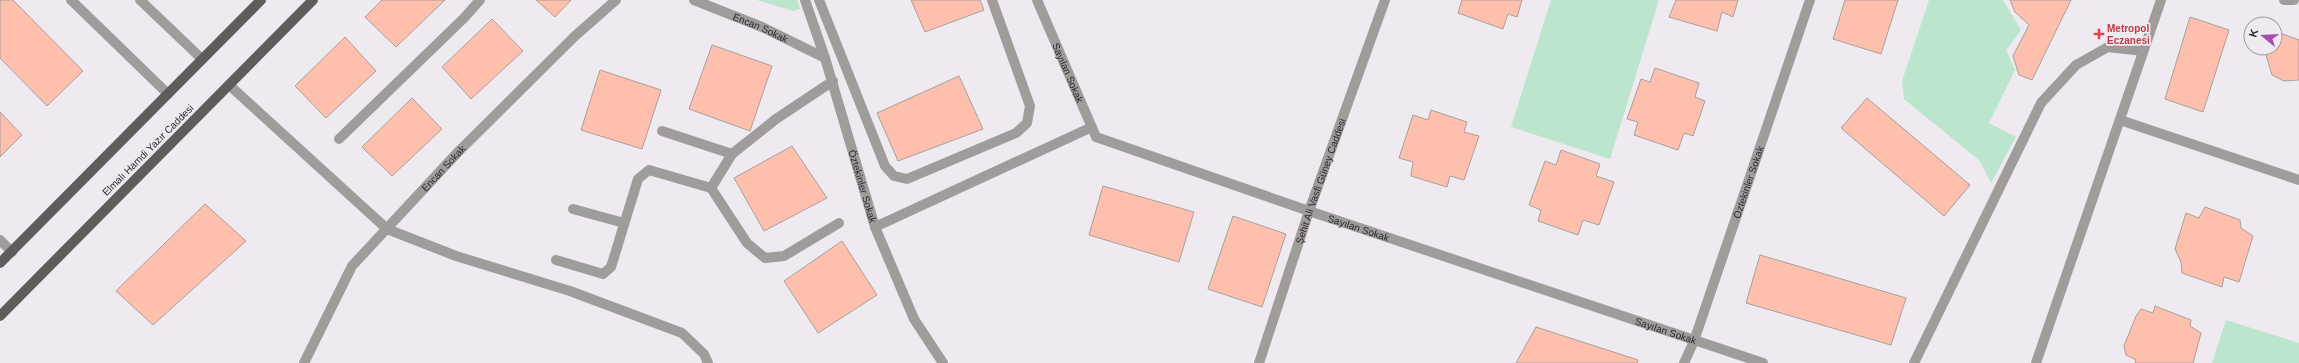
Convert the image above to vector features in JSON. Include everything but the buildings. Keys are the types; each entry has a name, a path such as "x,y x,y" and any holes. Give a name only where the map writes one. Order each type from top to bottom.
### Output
{"main road":[{"path":"0,263 261,0"},
{"name":"Elmalı Hamdi Yazır Caddesi","path":"0,316 313,0"}],"street":[{"path":"71,0 168,94"},
{"path":"140,0 202,59"},
{"path":"339,139 464,18 480,0"},
{"name":"Encan Sokak","path":"304,363 352,266 458,152 575,36 616,0"},
{"name":"Encan Sokak","path":"694,0 762,27 825,58"},
{"name":"Öztekinler Sokak","path":"805,0 825,58 875,227 914,319 943,363"},
{"path":"820,0 885,166 894,176 907,179 1016,133 1027,123 1030,106 992,0"},
{"name":"Sayılan Sokak","path":"1037,0 1096,138 1694,341 1763,363"},
{"name":"Şehit Ali Vasfi Güney Caddesi","path":"1259,363 1309,211 1385,0"},
{"name":"Öztekinler Sokak","path":"1684,363 1694,341 1810,0"},
{"path":"2036,363 2161,0"},
{"path":"2284,0 2294,0"},
{"path":"1914,363 2041,103 2076,65 2108,47 2143,51"},
{"path":"711,188 732,154 776,119 832,81"},
{"path":"229,85 387,229 456,256 570,291 682,333 704,354 708,363"},
{"path":"2120,120 2299,180"},
{"path":"875,227 1092,127"},
{"path":"662,131 732,154"},
{"path":"556,260 603,274 611,267 638,179 649,170 711,188 747,243 765,258 784,256 839,223"},
{"path":"573,209 624,223"},
{"path":"0,240 12,252"}],"green space":[{"path":"757,0 797,0 800,9 793,11"},
{"path":"1551,0 1659,0 1610,159 1511,127"},
{"path":"1929,0 2003,0 2021,30 2006,50 2015,70 1989,123 2016,137 1991,183 1980,161 1904,99 1902,81"},
{"path":"2226,320 2299,343 2299,363 2212,363"}],"place":[{"name":"Metropol Eczanesi","path":"2099,34"}]}
